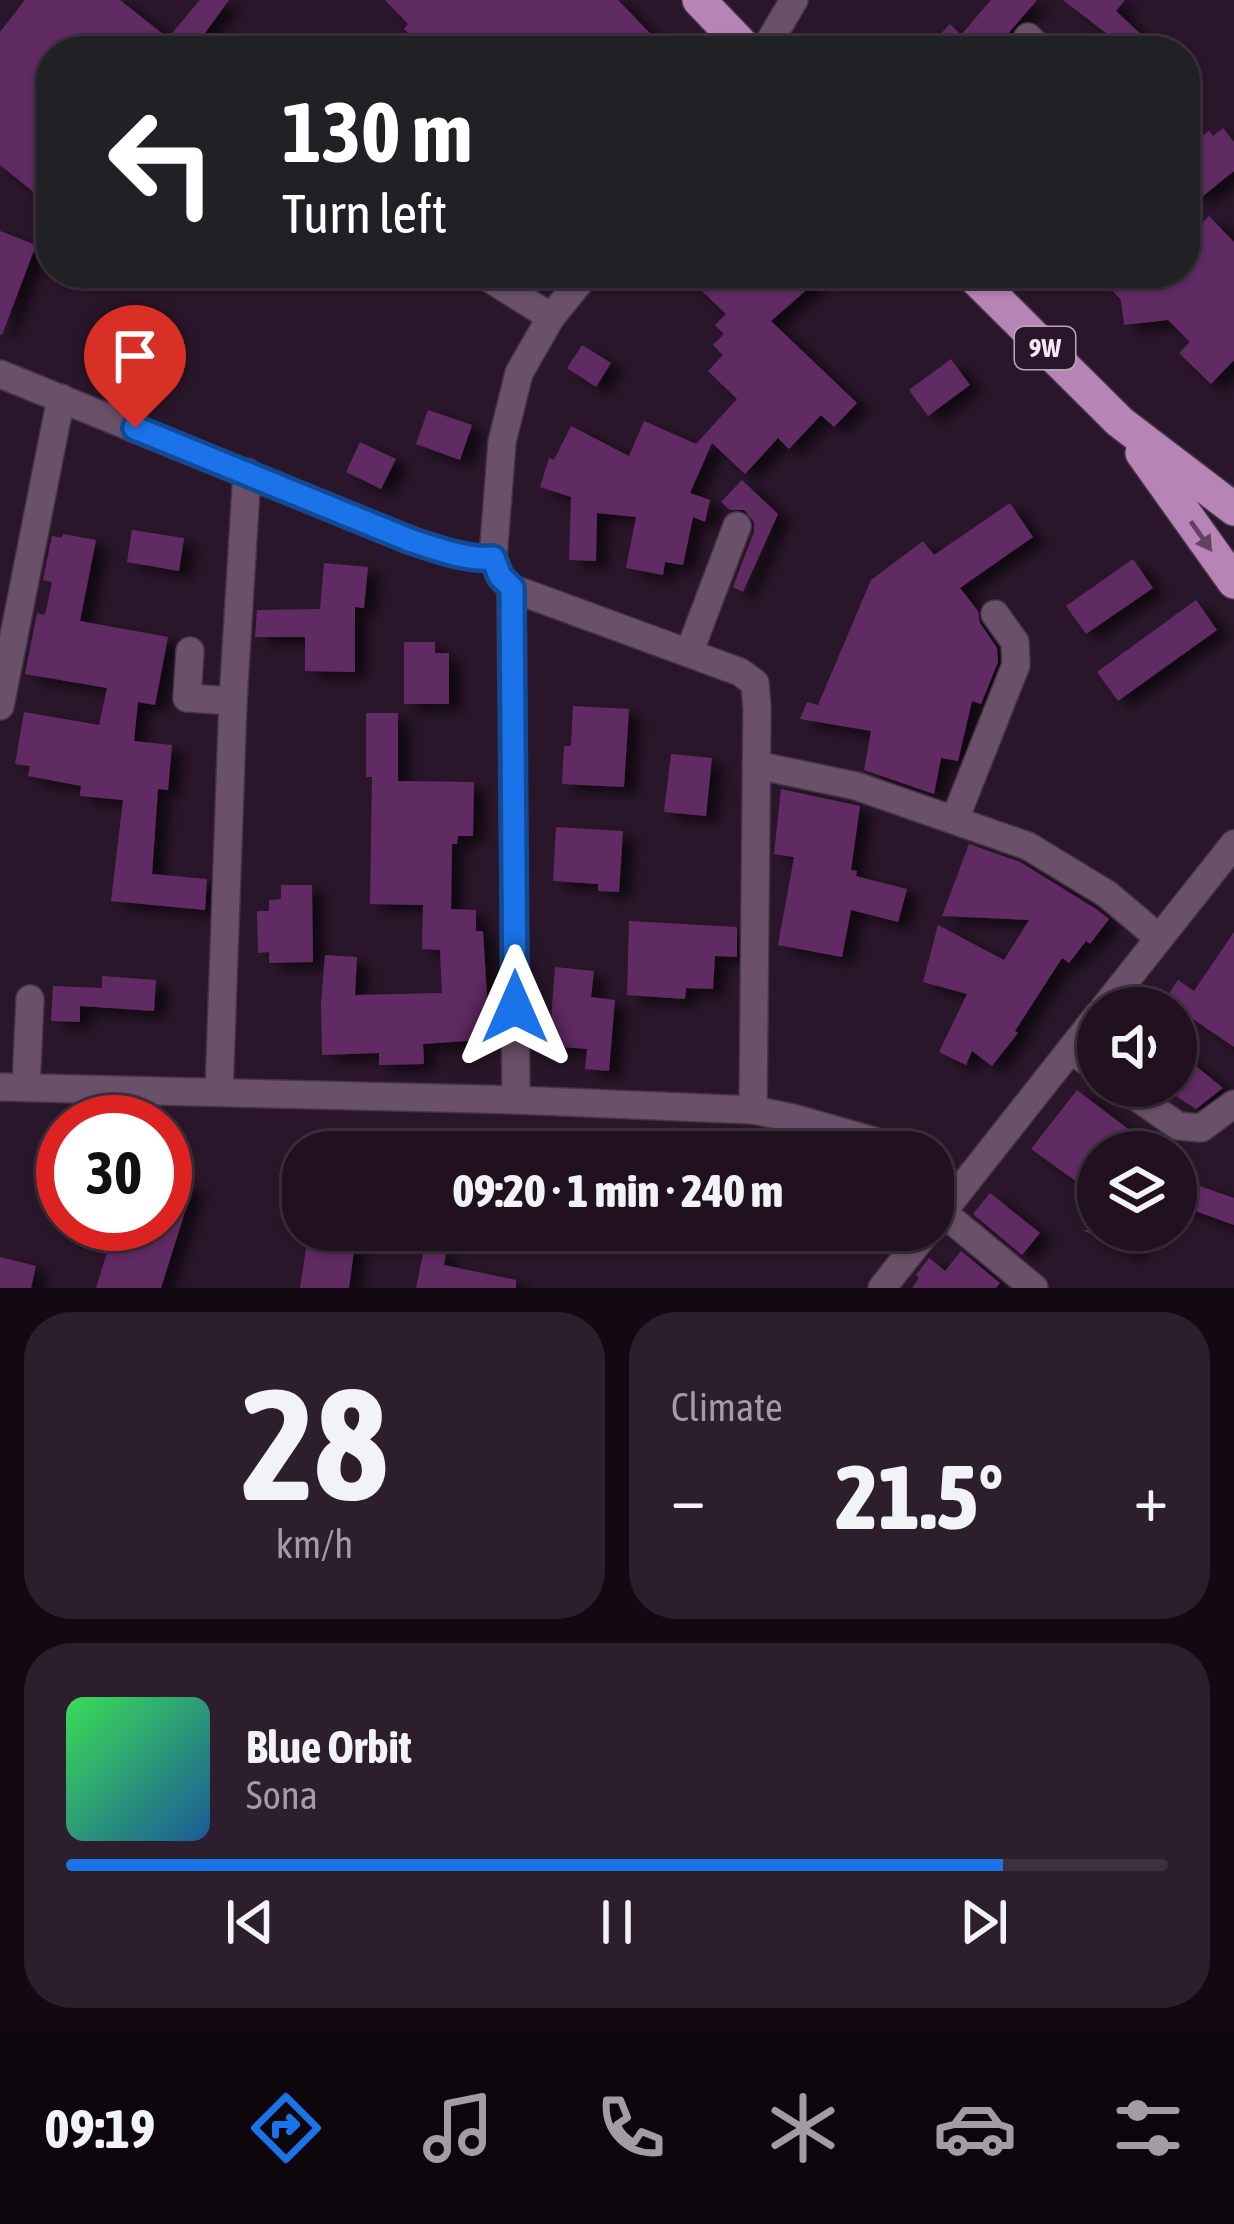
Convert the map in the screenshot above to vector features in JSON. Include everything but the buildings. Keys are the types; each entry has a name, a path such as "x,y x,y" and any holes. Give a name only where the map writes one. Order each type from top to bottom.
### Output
{"main road":[{"path":"699,0 734,36"},
{"name":"9W","path":"985,288 1120,422 1234,509"},
{"name":"9W","path":"1120,422 1234,582"}],"street":[{"path":"773,36 794,0"},
{"path":"505,288 551,317"},
{"path":"575,288 551,317 518,373 502,442 493,558 500,576 512,588 740,672 755,683 753,1110"},
{"path":"0,374 412,541 451,553 493,558"},
{"path":"0,706 61,398"},
{"path":"219,1092 233,701 247,472"},
{"path":"689,653 737,526"},
{"path":"512,588 516,1100"},
{"path":"956,819 1016,665 1016,642 995,614"},
{"path":"190,651 188,698 233,701"},
{"path":"756,766 856,785 1028,846 1107,894 1159,938"},
{"path":"1120,987 1234,844"},
{"path":"30,999 13,1087 753,1110 838,1131"},
{"path":"954,1197 1077,1042"},
{"path":"1070,1050 1077,1055"},
{"path":"1151,1107 1178,1126 1201,1128 1234,1104"},
{"path":"954,1226 1034,1288"},
{"path":"882,1288 911,1251"}],"route":[{"path":"135,428 412,541 451,553 493,558 500,576 512,588 515,1007"}]}
